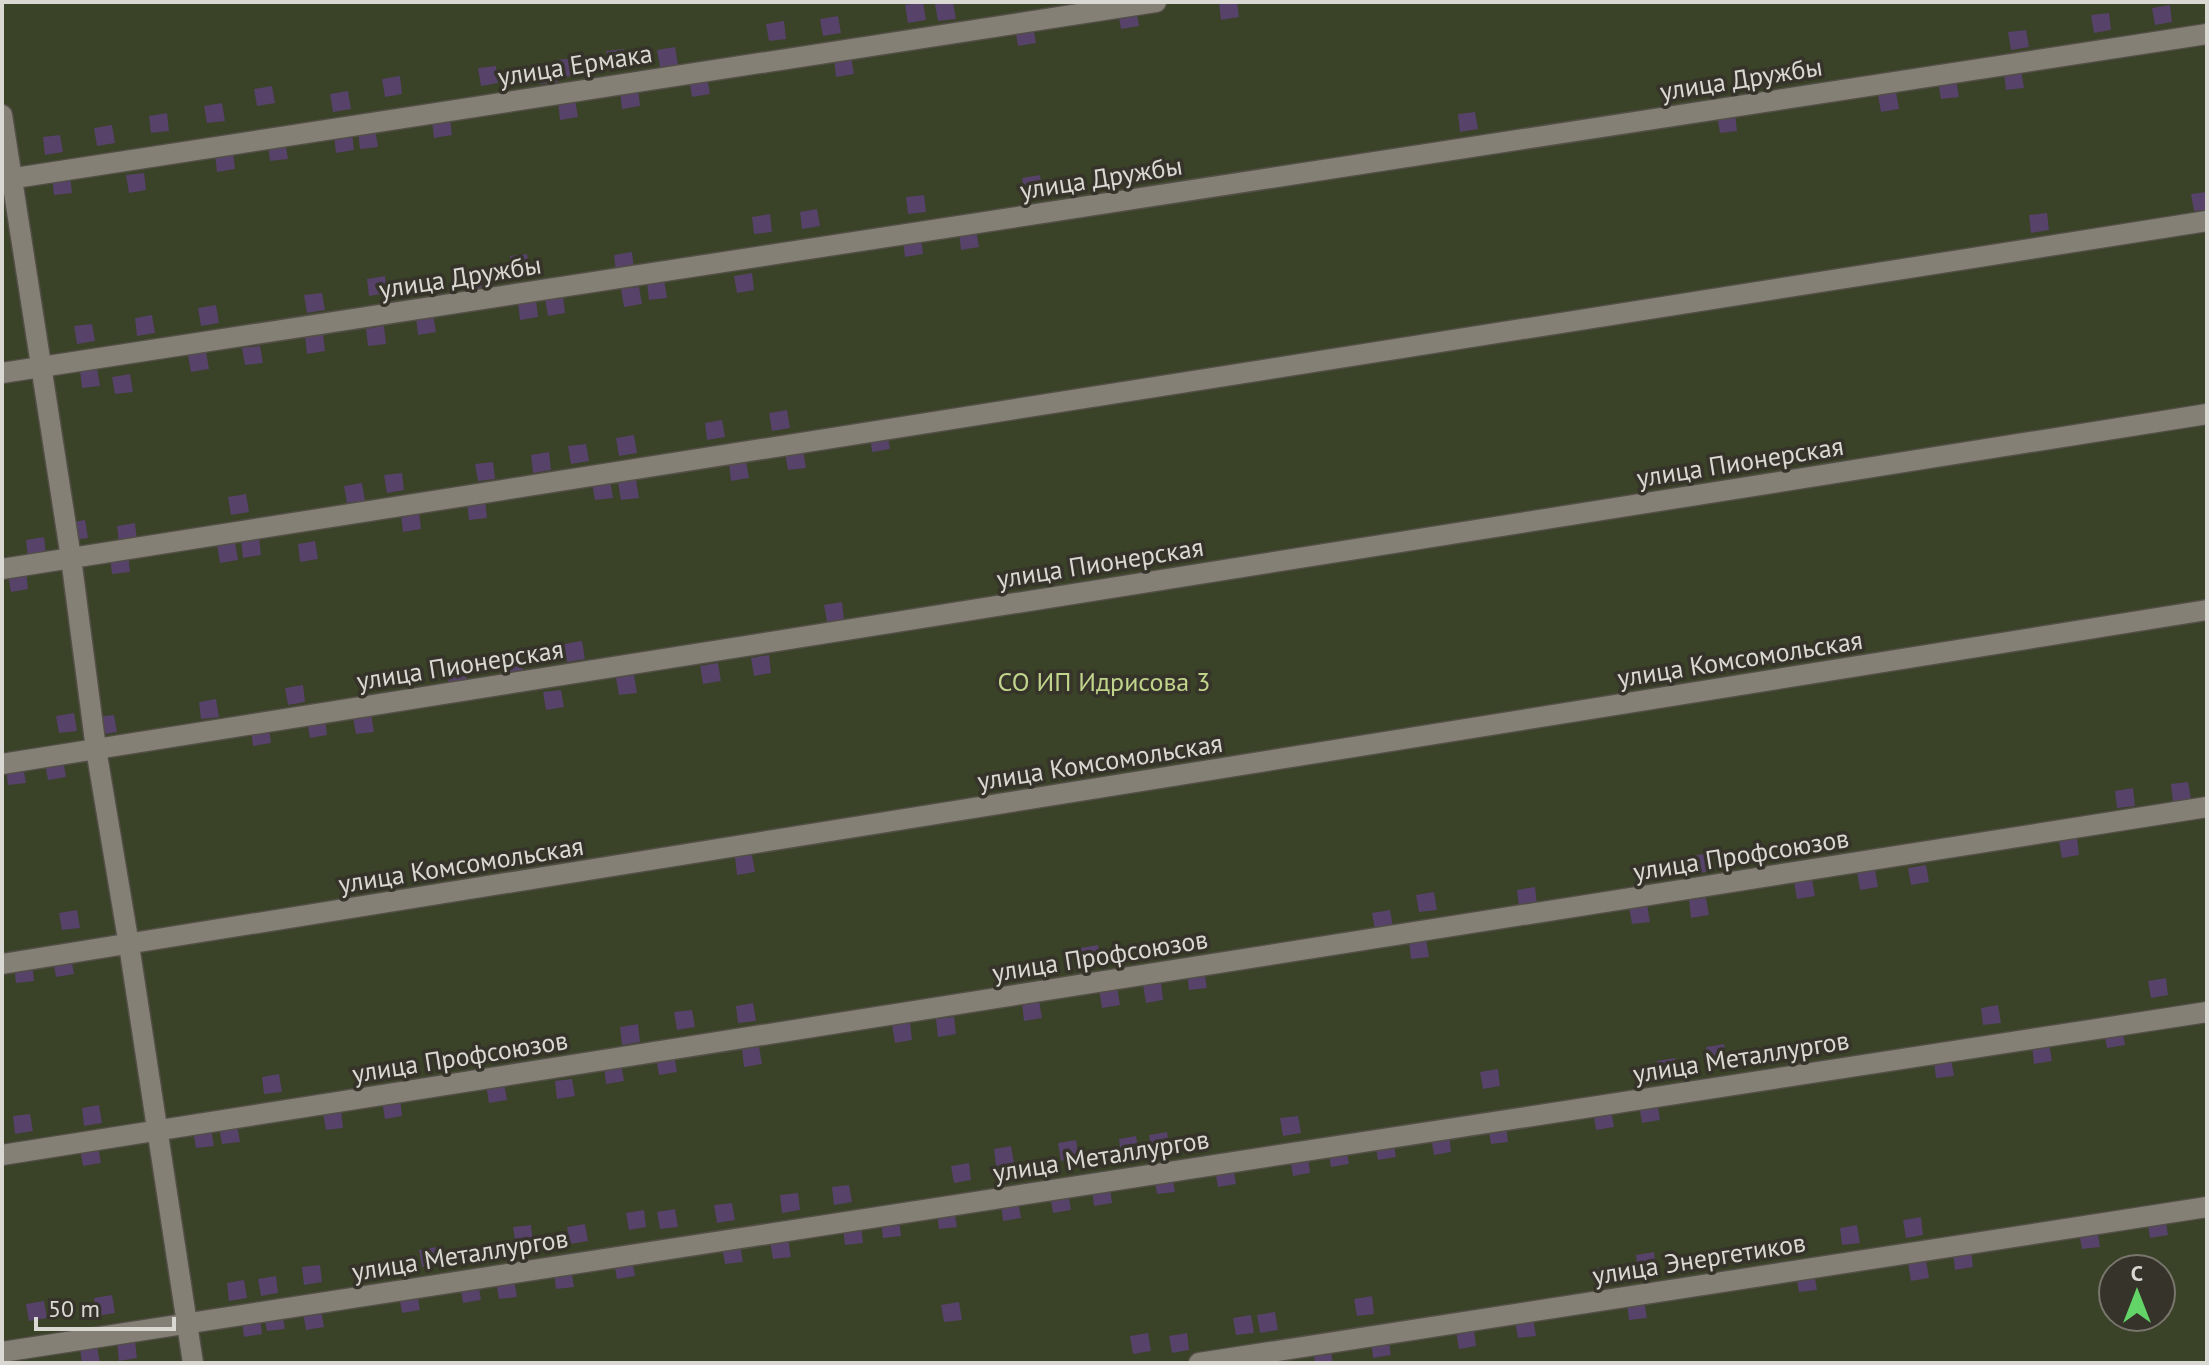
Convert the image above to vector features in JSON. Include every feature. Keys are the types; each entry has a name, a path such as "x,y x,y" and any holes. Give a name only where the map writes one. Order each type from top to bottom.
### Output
{"street":[{"name":"улица Ермака","path":"6,179 1156,2"},
{"name":"улица Дружбы","path":"2,373 2207,34"},
{"path":"2,115 6,179 42,367 96,749 193,1363"},
{"path":"2,569 2207,221"},
{"name":"улица Пионерская","path":"2,764 2207,414"},
{"name":"улица Комсомольская","path":"2,964 2207,610"},
{"name":"улица Профсоюзов","path":"2,1155 2207,807"},
{"name":"улица Металлургов","path":"2,1352 2207,1012"},
{"name":"улица Энергетиков","path":"1199,1363 2207,1207"}],"green space":[{"name":"СО ИП Идрисова 3","path":"2,2 2207,2 2207,1363 2,1363"}],"building":[{"path":"923,2 926,20 908,23 905,5"},
{"path":"953,2 956,19 938,21 935,4"},
{"path":"1219,2 1237,2 1239,17 1221,20"},
{"path":"2170,5 2172,22 2155,25 2152,8"},
{"path":"1136,9 1139,26 1121,29 1118,12"},
{"path":"2109,13 2111,30 2094,33 2091,15"},
{"path":"838,16 841,33 823,36 820,19"},
{"path":"784,21 786,39 769,41 766,24"},
{"path":"1033,26 1036,43 1018,46 1015,28"},
{"path":"2026,30 2029,47 2011,50 2008,32"},
{"path":"675,47 678,65 660,67 657,50"},
{"path":"624,49 626,67 609,69 606,51"},
{"path":"851,56 854,74 836,77 834,59"},
{"path":"575,58 577,75 559,78 557,60"},
{"path":"555,64 558,82 540,84 537,67"},
{"path":"496,66 498,83 481,86 478,68"},
{"path":"2021,70 2024,88 2006,90 2004,73"},
{"path":"400,76 402,94 385,97 382,79"},
{"path":"707,77 710,94 692,97 689,79"},
{"path":"1956,79 1959,97 1941,99 1938,82"},
{"path":"272,86 275,103 257,106 254,89"},
{"path":"638,88 640,106 622,109 620,91"},
{"path":"348,91 351,109 333,112 330,94"},
{"path":"1896,92 1899,109 1881,112 1878,95"},
{"path":"575,100 578,117 560,120 558,102"},
{"path":"222,103 225,121 207,123 204,106"},
{"path":"1475,112 1478,129 1460,132 1458,114"},
{"path":"167,113 169,131 151,133 149,116"},
{"path":"1735,113 1737,131 1720,133 1717,116"},
{"path":"450,118 452,135 434,138 432,121"},
{"path":"112,125 115,143 97,146 94,128"},
{"path":"375,129 378,147 360,149 358,132"},
{"path":"352,133 354,150 336,153 334,135"},
{"path":"60,135 63,152 45,155 43,137"},
{"path":"285,141 288,159 270,161 268,144"},
{"path":"233,152 235,169 217,172 215,155"},
{"path":"144,173 146,190 129,193 126,175"},
{"path":"70,175 72,193 54,195 52,178"},
{"path":"1040,175 1043,193 1025,196 1022,178"},
{"path":"2207,192 2207,210 2194,211 2191,194"},
{"path":"924,195 926,212 908,214 906,197"},
{"path":"817,209 820,226 802,229 800,212"},
{"path":"2047,213 2049,230 2031,233 2029,215"},
{"path":"770,214 772,232 754,234 752,217"},
{"path":"976,230 979,247 961,250 959,233"},
{"path":"921,237 923,254 905,257 903,240"},
{"path":"632,252 634,270 616,272 614,255"},
{"path":"527,254 530,271 512,274 510,256"},
{"path":"480,269 483,287 465,290 462,272"},
{"path":"752,273 754,290 737,293 734,276"},
{"path":"385,276 387,293 369,296 367,279"},
{"path":"664,280 667,298 649,300 647,283"},
{"path":"639,287 642,304 624,307 621,289"},
{"path":"322,293 325,310 307,313 304,295"},
{"path":"563,296 565,313 548,316 545,299"},
{"path":"536,300 538,317 520,320 518,303"},
{"path":"216,305 219,323 201,326 198,308"},
{"path":"152,315 155,333 137,336 135,318"},
{"path":"433,315 436,332 418,335 416,317"},
{"path":"92,324 95,341 77,344 74,326"},
{"path":"384,326 386,344 368,346 366,329"},
{"path":"323,334 325,351 307,354 305,336"},
{"path":"260,346 263,363 245,365 242,348"},
{"path":"206,352 209,369 191,372 188,355"},
{"path":"97,368 100,386 82,388 80,371"},
{"path":"130,374 133,392 115,394 112,377"},
{"path":"787,410 790,428 772,431 769,413"},
{"path":"722,420 725,437 707,440 705,423"},
{"path":"887,431 890,449 872,452 870,434"},
{"path":"634,435 637,453 619,456 616,438"},
{"path":"586,444 589,461 571,464 568,446"},
{"path":"803,450 806,468 788,470 785,453"},
{"path":"549,452 551,470 533,473 531,455"},
{"path":"746,461 749,478 731,481 729,464"},
{"path":"493,462 495,479 478,481 475,464"},
{"path":"402,473 404,490 387,493 384,475"},
{"path":"610,480 613,498 595,500 592,483"},
{"path":"636,480 639,498 621,500 618,483"},
{"path":"362,483 365,501 347,503 344,486"},
{"path":"246,494 249,512 231,515 228,497"},
{"path":"485,500 487,518 469,520 467,503"},
{"path":"419,512 421,529 403,532 401,514"},
{"path":"85,520 88,538 70,540 67,523"},
{"path":"135,523 137,541 119,543 117,526"},
{"path":"44,537 46,555 28,558 26,540"},
{"path":"259,538 261,555 243,558 241,541"},
{"path":"315,541 318,559 300,562 298,544"},
{"path":"235,543 238,560 220,563 217,545"},
{"path":"128,554 130,572 112,574 110,557"},
{"path":"26,571 28,589 11,592 8,574"},
{"path":"842,602 844,620 827,622 824,605"},
{"path":"582,641 585,659 567,662 564,644"},
{"path":"521,655 523,672 506,675 503,657"},
{"path":"769,655 771,673 754,676 751,658"},
{"path":"718,663 721,681 703,684 700,666"},
{"path":"464,665 467,682 449,685 446,668"},
{"path":"634,675 637,693 619,695 616,678"},
{"path":"303,685 305,702 288,705 285,688"},
{"path":"561,690 564,707 546,710 543,692"},
{"path":"216,699 219,717 201,719 199,702"},
{"path":"74,713 77,731 59,733 56,716"},
{"path":"371,714 374,732 356,734 353,717"},
{"path":"114,715 117,732 99,735 96,717"},
{"path":"325,718 327,735 310,738 307,721"},
{"path":"269,726 271,743 253,746 251,729"},
{"path":"63,760 66,777 48,780 45,763"},
{"path":"23,765 26,783 8,785 6,768"},
{"path":"2188,782 2191,799 2173,802 2171,784"},
{"path":"2133,788 2135,806 2117,808 2115,791"},
{"path":"2077,838 2079,855 2062,858 2059,841"},
{"path":"1704,854 1707,872 1689,874 1686,857"},
{"path":"752,855 755,872 737,875 735,857"},
{"path":"1926,865 1929,882 1911,885 1908,868"},
{"path":"1875,870 1878,887 1860,890 1857,872"},
{"path":"1812,879 1815,896 1797,899 1794,882"},
{"path":"1535,887 1537,904 1519,907 1517,890"},
{"path":"1434,892 1437,910 1419,912 1416,895"},
{"path":"1706,898 1709,915 1691,918 1689,900"},
{"path":"1647,904 1650,922 1632,924 1629,907"},
{"path":"77,910 80,928 62,930 59,913"},
{"path":"1390,910 1393,927 1375,930 1372,913"},
{"path":"1426,939 1429,957 1411,959 1409,942"},
{"path":"1098,945 1101,962 1083,965 1080,948"},
{"path":"71,957 74,974 56,977 53,959"},
{"path":"32,963 34,981 16,983 14,966"},
{"path":"1204,970 1207,988 1189,990 1187,973"},
{"path":"2166,978 2168,995 2151,998 2148,981"},
{"path":"1161,982 1163,1000 1146,1003 1143,985"},
{"path":"1117,987 1120,1005 1102,1008 1099,990"},
{"path":"1039,1000 1042,1018 1024,1021 1022,1003"},
{"path":"753,1003 756,1021 738,1023 736,1006"},
{"path":"1998,1005 2001,1023 1983,1025 1981,1008"},
{"path":"692,1010 695,1027 677,1030 674,1012"},
{"path":"954,1017 956,1034 938,1037 936,1019"},
{"path":"910,1022 912,1040 895,1043 892,1025"},
{"path":"638,1024 640,1042 622,1045 620,1027"},
{"path":"2122,1028 2125,1045 2107,1048 2104,1031"},
{"path":"1724,1044 1727,1062 1709,1064 1706,1047"},
{"path":"2049,1044 2052,1061 2034,1064 2032,1046"},
{"path":"759,1047 762,1064 744,1067 742,1049"},
{"path":"674,1055 677,1072 659,1075 656,1058"},
{"path":"1675,1058 1678,1075 1660,1078 1657,1061"},
{"path":"1951,1058 1954,1076 1936,1078 1934,1061"},
{"path":"621,1063 624,1081 606,1084 604,1066"},
{"path":"1498,1069 1500,1086 1483,1089 1480,1072"},
{"path":"279,1074 282,1092 264,1094 262,1077"},
{"path":"572,1079 575,1096 557,1099 555,1081"},
{"path":"504,1083 507,1100 489,1103 486,1085"},
{"path":"400,1098 402,1116 385,1119 382,1101"},
{"path":"1657,1102 1660,1120 1642,1123 1639,1105"},
{"path":"99,1105 102,1123 84,1126 82,1108"},
{"path":"1611,1109 1614,1127 1596,1130 1593,1112"},
{"path":"341,1110 343,1128 326,1130 323,1113"},
{"path":"30,1114 33,1131 15,1134 13,1116"},
{"path":"1298,1116 1301,1133 1283,1136 1280,1118"},
{"path":"237,1124 240,1142 222,1144 219,1127"},
{"path":"1506,1124 1508,1142 1491,1144 1488,1127"},
{"path":"211,1128 214,1146 196,1148 193,1131"},
{"path":"1167,1132 1170,1150 1152,1152 1149,1135"},
{"path":"1449,1134 1451,1152 1434,1155 1431,1137"},
{"path":"1136,1136 1139,1153 1121,1156 1119,1139"},
{"path":"1076,1140 1079,1158 1061,1161 1058,1143"},
{"path":"1393,1140 1396,1157 1378,1160 1375,1143"},
{"path":"98,1146 101,1163 83,1166 80,1149"},
{"path":"1011,1146 1014,1163 996,1166 994,1149"},
{"path":"1346,1147 1349,1164 1331,1167 1328,1149"},
{"path":"1308,1156 1310,1173 1293,1176 1290,1158"},
{"path":"969,1163 971,1180 954,1183 951,1166"},
{"path":"1233,1167 1236,1184 1218,1187 1215,1170"},
{"path":"1172,1174 1175,1192 1157,1194 1154,1177"},
{"path":"849,1185 852,1202 834,1205 832,1187"},
{"path":"1110,1186 1112,1203 1094,1206 1092,1188"},
{"path":"798,1193 800,1210 782,1213 780,1195"},
{"path":"1068,1193 1071,1210 1053,1213 1050,1195"},
{"path":"1018,1201 1021,1218 1003,1221 1001,1203"},
{"path":"732,1203 735,1220 717,1223 714,1205"},
{"path":"675,1209 678,1227 660,1229 657,1212"},
{"path":"954,1209 957,1227 939,1229 937,1212"},
{"path":"644,1210 646,1227 629,1230 626,1213"},
{"path":"1921,1217 1923,1235 1906,1238 1903,1220"},
{"path":"2165,1217 2168,1235 2150,1238 2147,1220"},
{"path":"899,1218 901,1236 883,1238 881,1221"},
{"path":"585,1224 588,1241 570,1244 567,1227"},
{"path":"531,1225 533,1242 516,1245 513,1227"},
{"path":"861,1225 863,1243 845,1245 843,1228"},
{"path":"1857,1225 1860,1243 1842,1245 1840,1228"},
{"path":"2097,1229 2100,1247 2082,1249 2079,1232"},
{"path":"788,1239 791,1257 773,1259 770,1242"},
{"path":"740,1244 743,1262 725,1264 722,1247"},
{"path":"437,1247 439,1265 422,1267 419,1250"},
{"path":"1971,1250 1973,1267 1955,1270 1953,1253"},
{"path":"1654,1252 1656,1270 1638,1273 1636,1255"},
{"path":"632,1259 635,1276 617,1279 614,1262"},
{"path":"1926,1260 1929,1278 1911,1281 1908,1263"},
{"path":"320,1265 322,1282 304,1285 302,1267"},
{"path":"1615,1265 1618,1283 1600,1285 1598,1268"},
{"path":"571,1269 574,1287 556,1289 554,1272"},
{"path":"1814,1272 1817,1290 1799,1292 1796,1275"},
{"path":"276,1276 278,1293 261,1296 258,1279"},
{"path":"514,1279 517,1297 499,1299 496,1282"},
{"path":"244,1280 247,1298 229,1301 227,1283"},
{"path":"478,1283 481,1300 463,1303 460,1286"},
{"path":"417,1292 420,1310 402,1313 399,1295"},
{"path":"112,1295 115,1313 97,1316 94,1298"},
{"path":"1372,1296 1374,1314 1357,1316 1354,1299"},
{"path":"1644,1300 1647,1318 1629,1320 1627,1303"},
{"path":"44,1301 47,1318 29,1321 26,1304"},
{"path":"959,1302 962,1320 944,1322 941,1305"},
{"path":"321,1310 324,1327 306,1330 303,1312"},
{"path":"282,1311 285,1329 267,1331 264,1314"},
{"path":"1275,1312 1278,1330 1260,1333 1257,1315"},
{"path":"1251,1315 1254,1333 1236,1335 1233,1318"},
{"path":"260,1317 262,1334 244,1337 242,1320"},
{"path":"1533,1318 1536,1336 1518,1338 1515,1321"},
{"path":"1474,1329 1476,1346 1459,1349 1456,1331"},
{"path":"1148,1333 1151,1351 1133,1354 1130,1336"},
{"path":"1187,1333 1189,1350 1172,1353 1169,1336"},
{"path":"1388,1337 1391,1355 1373,1358 1371,1340"},
{"path":"135,1341 137,1358 119,1361 117,1343"},
{"path":"97,1347 100,1363 82,1363 80,1349"},
{"path":"1330,1347 1333,1363 1315,1363 1313,1350"}]}
